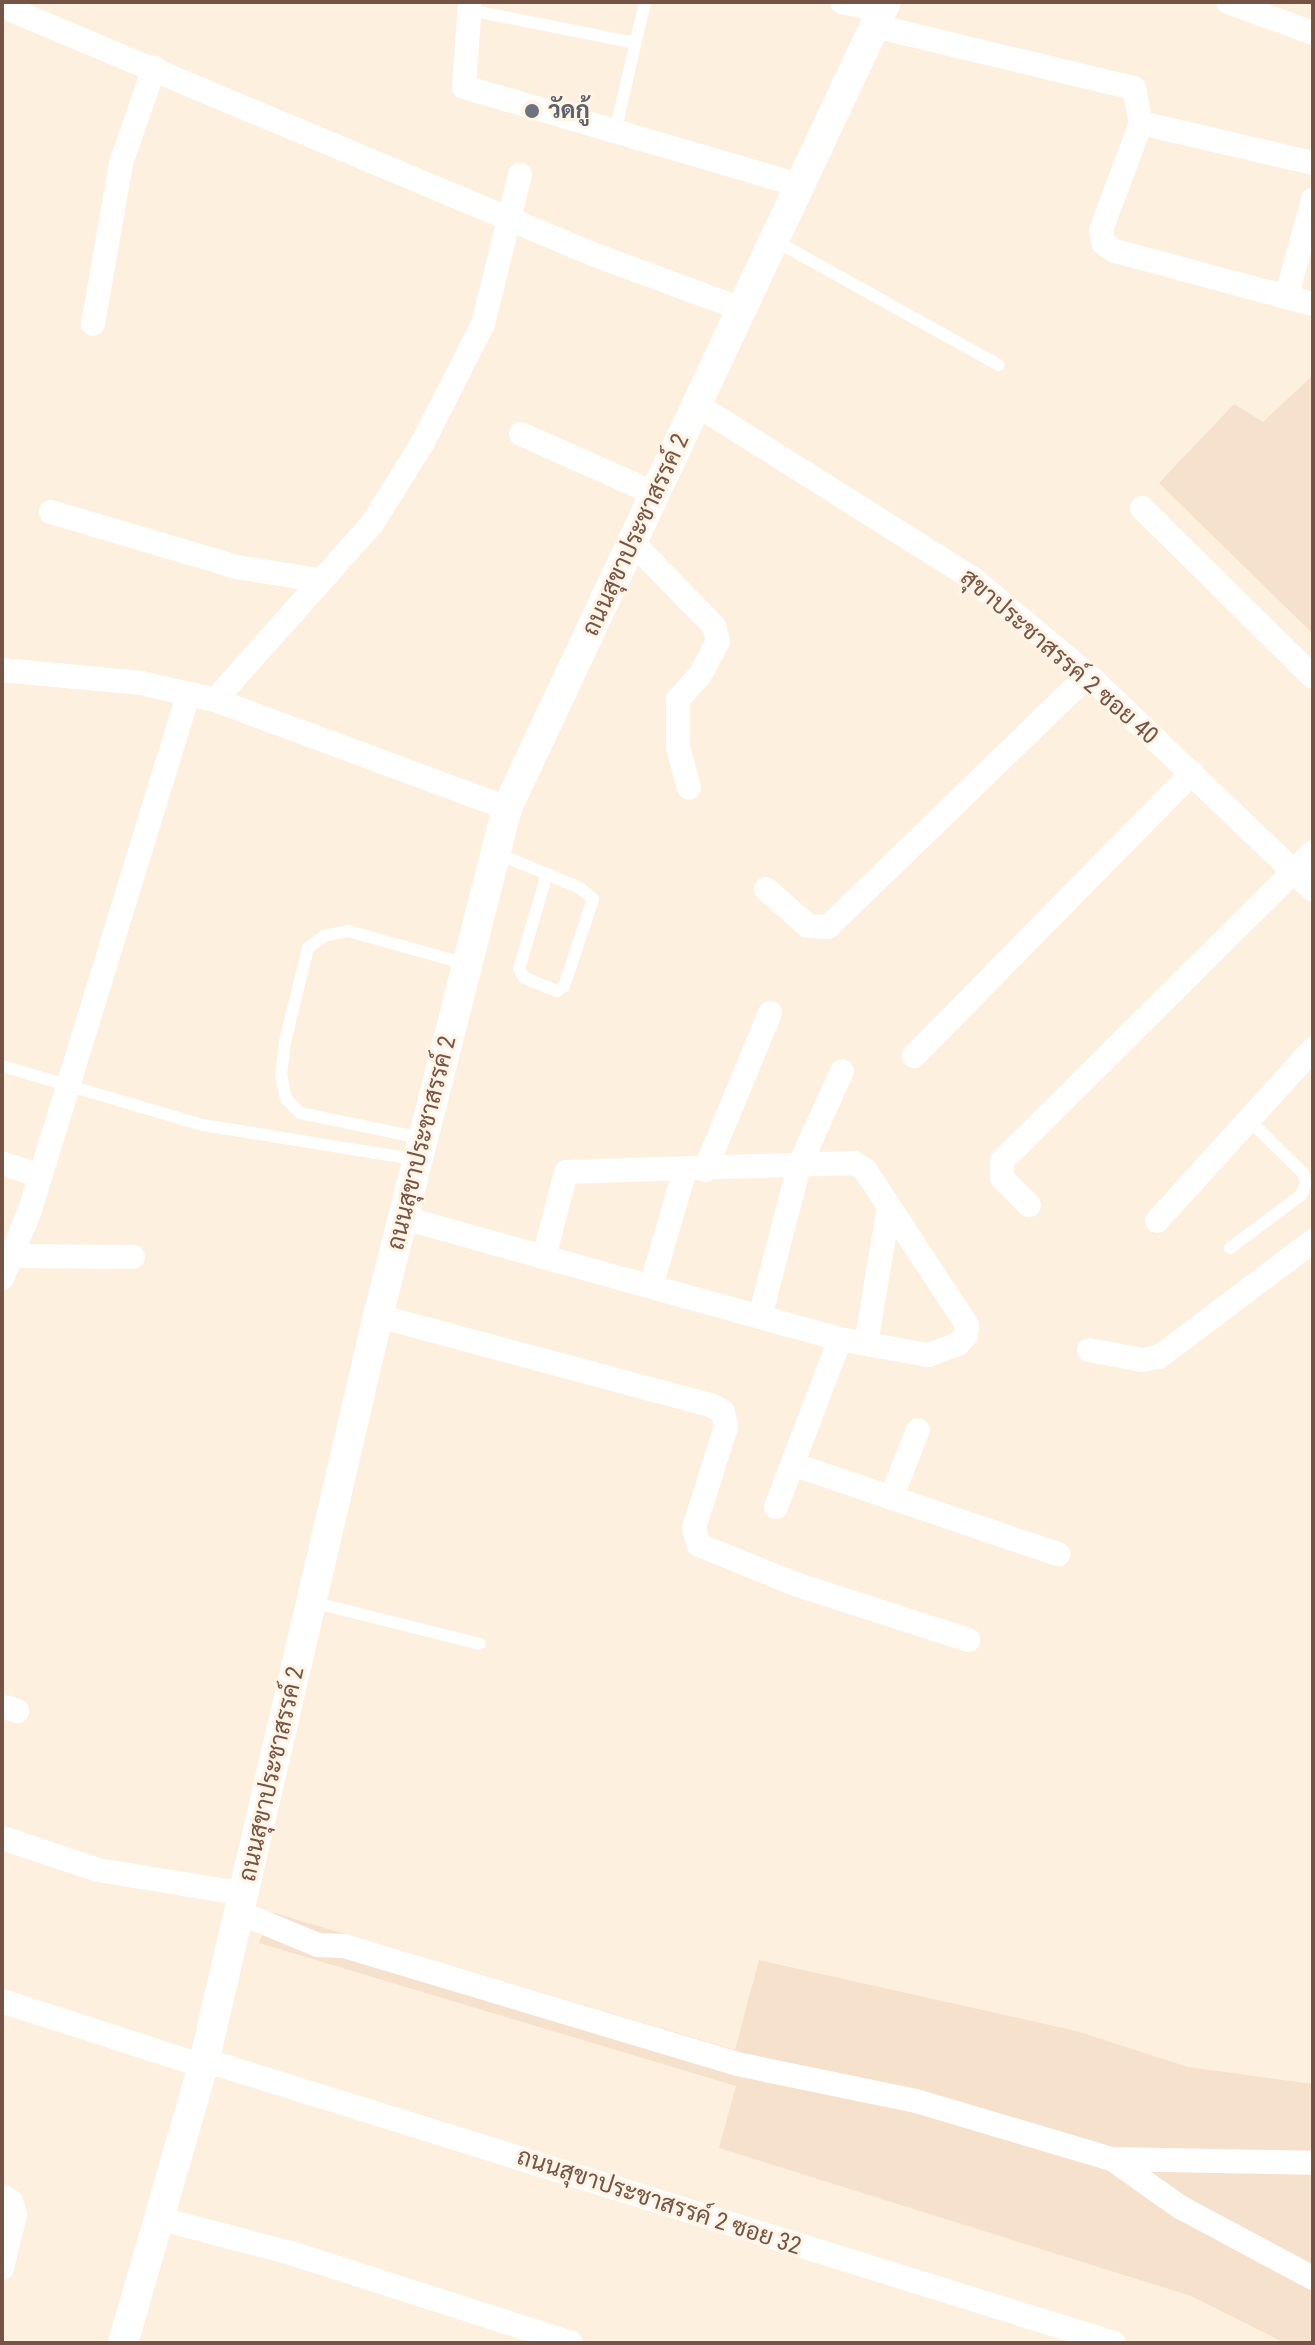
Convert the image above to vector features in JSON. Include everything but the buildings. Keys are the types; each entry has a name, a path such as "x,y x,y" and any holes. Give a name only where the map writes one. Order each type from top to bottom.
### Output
{"street":[{"path":"842,2 1134,88 1141,123 1101,230 1103,243 1115,251 1313,304"},
{"path":"1228,2 1313,33"},
{"path":"2,6 509,217 742,309"},
{"path":"469,6 464,87 800,185"},
{"name":"ถนนสุขาประชาสรรค์ 2","path":"123,2343 161,2219 203,2063 378,1316 507,808 881,13"},
{"path":"93,324 121,163 154,68"},
{"path":"1141,123 1313,163"},
{"path":"215,700 317,580 372,524 423,442 483,324 520,175"},
{"path":"1287,295 1313,199"},
{"name":"สุขาประชาสรรค์ 2 ซอย 40","path":"697,405 972,578 1088,675 1313,890"},
{"path":"521,434 656,494"},
{"path":"1142,508 1313,677"},
{"path":"51,512 237,567 317,580"},
{"path":"633,543 714,626 718,641 699,676 678,699 678,747 689,788"},
{"path":"2,670 141,683 215,700 507,808"},
{"path":"766,889 808,926 828,927 1088,675"},
{"path":"133,1257 6,1267 40,1176 188,695"},
{"path":"914,1056 1192,773"},
{"path":"1029,1205 1002,1178 1002,1161 1313,852"},
{"path":"651,1286 695,1170 770,1013"},
{"path":"1157,1221 1313,1049"},
{"path":"760,1317 799,1166 842,1071"},
{"path":"2,1163 40,1176"},
{"path":"404,1218 544,1257 651,1286 840,1339 928,1355 958,1344 966,1335 967,1325 889,1207 854,1163 566,1172 544,1257"},
{"path":"866,1344 889,1207"},
{"path":"1089,1350 1142,1360 1159,1357 1313,1241"},
{"path":"378,1316 711,1405 723,1412 726,1427 694,1528 699,1545 795,1584 968,1640"},
{"path":"776,1507 795,1465 840,1339"},
{"path":"891,1498 918,1430"},
{"path":"795,1465 1058,1554"},
{"path":"2,1838 98,1870 241,1903 282,1927 320,1930 344,1946 737,2064 916,2101 1112,2159 1313,2163"},
{"name":"ถนนสุขาประชาสรรค์ 2 ซอย 32","path":"2,2001 1114,2343"},
{"path":"1112,2159 1180,2207 1313,2278"},
{"path":"2,2196 11,2201 15,2214 2,2268"},
{"path":"161,2219 291,2253 571,2343"}],"lane":[{"path":"615,132 645,2"},
{"path":"469,6 635,43"},
{"path":"774,240 999,365"},
{"path":"495,853 547,874 588,892 594,906 564,986 557,991 525,978 519,969 547,874"},
{"path":"421,1149 300,1113 286,1099 281,1075 285,1042 308,948 324,936 348,931 466,964"},
{"path":"2,1066 67,1082 203,1125 421,1149"},
{"path":"1230,1248 1301,1195 1306,1184 1303,1173 1249,1120"},
{"path":"312,1602 480,1644"}],"shaded area":[{"path":"1313,375 1313,634 1159,483 1234,404 1263,422"},
{"path":"271,1912 735,2050 759,1960 1076,2031 1188,2067 1313,2084 1313,2343 1285,2343 1191,2296 719,2148 736,2086 259,1943"}],"place":[{"name":"วัดกู้","path":"532,111"}]}
